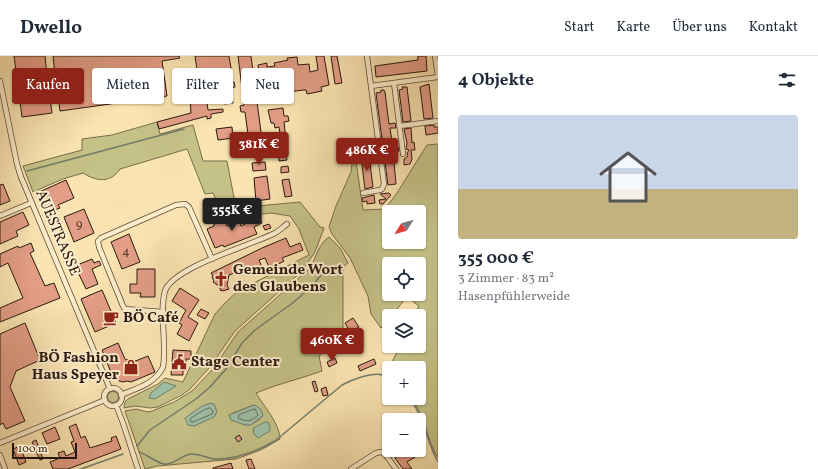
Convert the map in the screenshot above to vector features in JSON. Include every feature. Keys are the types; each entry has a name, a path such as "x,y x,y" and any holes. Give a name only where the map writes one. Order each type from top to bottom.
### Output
{"street":[{"path":"362,193 380,190 384,184 367,56"},
{"path":"371,86 438,77 435,56"},
{"name":"AUESTRASSE","path":"0,81 17,164 31,203 110,389"},
{"path":"394,83 403,154"},
{"path":"400,126 438,121"},
{"path":"0,216 31,203"},
{"path":"163,312 125,309 98,247 98,241 100,238 176,205 185,204 189,207 212,259"},
{"path":"121,395 151,382 159,375 164,363 163,312 165,291 168,284 179,274 275,233 287,224"},
{"path":"110,389 118,390 121,395 120,402 116,405 110,406 105,400 105,393 110,389"},
{"path":"0,443 105,400"},
{"path":"116,405 138,469"},
{"path":"351,469 376,453 381,452 385,454 396,469"},
{"path":"0,455 5,469"}],"shaded area":[{"path":"157,122 160,134 193,125 203,161 227,161 236,208 300,202 320,227 324,228 315,252 302,271 235,331 210,367 190,389 182,395 158,407 150,408 135,406 124,408 125,402 128,399 158,384 165,378 183,382 215,314 225,303 238,291 309,255 299,229 290,216 271,213 225,219 213,193 205,194 187,149 120,169 116,174 107,179 103,180 93,178 83,173 63,179 33,192 23,166 82,150 82,139 112,135"},
{"path":"438,144 438,458 426,429 426,413 420,413 416,405 426,405 426,361 392,361 396,353 426,353 426,309 417,309 419,306 412,301 426,301 426,257 382,257 382,301 404,301 397,309 382,309 381,328 371,314 368,296 350,258 332,234 329,227 336,206 351,172 354,147 363,210 382,209 382,249 426,249 426,205 388,205 427,145"},
{"path":"329,237 340,248 348,263 343,267 343,338 319,356 322,371 256,393 271,415 277,427 280,439 261,450 236,459 157,466 145,469 125,411 136,409 148,412 152,411 174,402 192,391 213,369 238,332 310,268 320,247","holes":["254,405 260,419 251,424 245,425 239,421 233,413"]},
{"path":"113,391 117,393 119,397 117,401 113,403 109,401 107,397 109,393"}],"water":[{"path":"164,382 176,386 155,399 149,398 151,393"},
{"path":"211,403 214,404 217,412 214,417 194,426 188,425 185,418 202,406"},
{"path":"254,405 260,409 263,416 251,425 245,425 231,420 229,415"},
{"path":"268,422 270,431 258,438 254,434 253,428"}],"building":[{"path":"14,56 45,56 46,68 16,68"},
{"path":"53,56 179,56 180,58 162,61 163,68 92,68 92,104 110,104 60,111 59,104 84,104 84,68 54,68"},
{"path":"195,56 229,56 231,68 197,68"},
{"path":"238,56 251,56 253,68 241,68 241,80"},
{"path":"316,56 324,56 329,85 321,87 322,91 307,94 306,90 294,91 294,68 258,68 258,65 267,63 267,67 275,66 274,63 288,60 287,58 297,57 298,65 309,64 310,72 318,70"},
{"path":"331,56 337,56 342,83 335,84"},
{"path":"418,56 426,56 427,71 376,77 375,66 418,60"},
{"path":"164,75 167,96 164,96"},
{"path":"429,84 433,118 424,119 420,87"},
{"path":"402,87 407,87 411,121 403,122 399,90 403,89"},
{"path":"381,90 384,90 385,92 389,124 395,123 396,128 390,128 393,148 398,147 399,151 393,152 396,184 388,185 376,93 381,92"},
{"path":"20,104 51,104 52,113 22,117"},
{"path":"190,104 207,104 208,110 223,109 223,112 211,114 211,118 207,119 207,116 159,129 157,122 191,113"},
{"path":"257,104 264,155 251,157 245,112 241,112 240,106"},
{"path":"283,108 284,116 288,116 289,121 284,122 286,140 281,140 279,127 275,128 274,123 271,123 268,110"},
{"path":"434,125 434,127 438,127 438,133 426,135 425,126"},
{"path":"232,127 233,138 218,140 216,129"},
{"path":"411,128 412,143 414,142 415,150 411,150 412,159 410,164 404,165 404,159 408,156 407,153 409,150 406,149 407,143 404,129"},
{"path":"286,154 287,160 279,161 279,155"},
{"path":"369,156 373,187 365,189 361,157"},
{"path":"265,162 266,170 253,171 252,163"},
{"path":"288,166 289,172 281,173 281,167"},
{"path":"267,176 270,199 256,201 254,178"},
{"path":"289,179 292,196 285,197 282,180"},
{"path":"66,180 74,198 58,205 60,208 52,211 51,208 45,211 37,193"},
{"path":"3,184 10,201 0,205 0,185"},
{"path":"389,193 391,195 383,204 380,204 379,200 386,199 380,194"},
{"path":"374,195 375,203 367,204 367,201 363,202 362,198"},
{"path":"84,209 94,233 74,242 64,217"},
{"path":"23,212 29,225 16,231 18,236 0,244 0,222"},
{"path":"259,218 262,223 254,227 257,234 224,247 223,245 215,248 207,229 214,226 214,224 224,220 227,226 239,221 241,226"},
{"path":"269,224 271,228 265,230 263,226"},
{"path":"129,234 140,262 122,269 111,242"},
{"path":"286,238 290,247 300,243 303,250 282,258 284,261 275,266 269,267 265,258 259,260 264,272 257,275 253,266 229,275 227,285 229,289 221,291 219,286 213,282 213,276 211,273"},
{"path":"31,243 34,251 30,253 45,286 54,283 60,298 0,322 0,308 23,298 8,263 0,267 0,254 18,246 19,248"},
{"path":"92,259 94,263 99,261 101,265 92,269 98,284 86,289 75,266"},
{"path":"137,269 155,269 155,297 140,297 141,293 130,293 130,284 137,284"},
{"path":"180,288 199,300 188,317 198,323 189,341 177,334 182,325 179,323 186,310 172,301"},
{"path":"102,290 116,323 95,332 81,299"},
{"path":"201,309 209,313 205,319 197,315"},
{"path":"353,318 359,327 350,332 345,323"},
{"path":"25,323 40,360 16,371 10,387 25,421 6,429 3,423 0,425 0,334"},
{"name":"BÖ Fashion Haus Speyer","path":"118,343 125,359 133,362 148,356 155,372 131,382 119,381 117,377 112,375 102,350"},
{"path":"173,350 191,351 191,359 186,359 187,366 185,370 183,370 183,375 171,375"},
{"path":"335,358 337,363 329,367 327,362"},
{"path":"374,359 376,364 360,371 358,366"},
{"path":"315,381 318,391 315,392 312,382"},
{"path":"326,387 328,395 323,396 321,389"},
{"path":"76,424 81,438 85,436 90,448 112,441 111,438 116,436 121,449 68,469 53,469 50,462 60,458 58,453 64,451 66,456 75,452 71,442 74,441 69,427"},
{"path":"55,427 60,439 47,444 42,433"},
{"path":"239,435 242,439 238,442 235,438"},
{"path":"36,440 43,459 40,460 32,442"},
{"path":"20,446 26,462 19,465 13,449"},
{"path":"415,457 407,462 412,469 403,469 395,458"},
{"path":"251,459 255,469 249,469 246,460"},
{"path":"231,463 233,469 213,469 213,468"}],"waterway":[{"path":"27,171 184,129"},
{"path":"137,446 150,430 196,399 210,387 226,369 242,343 255,330 294,302 312,286 321,275"},
{"path":"139,452 164,464 175,462 192,454 214,459 230,458 246,454 275,441 342,385 366,376 382,375"},
{"path":"414,405 419,413 438,462"},
{"path":"81,469 123,454"}],"place":[{"name":"Gemeinde Wort des Glaubens","path":"221,279"},
{"name":"BÖ Café","path":"111,318"},
{"name":"Stage Center","path":"179,362"},
{"name":"BÖ Fashion Haus Speyer","path":"131,367"}]}
